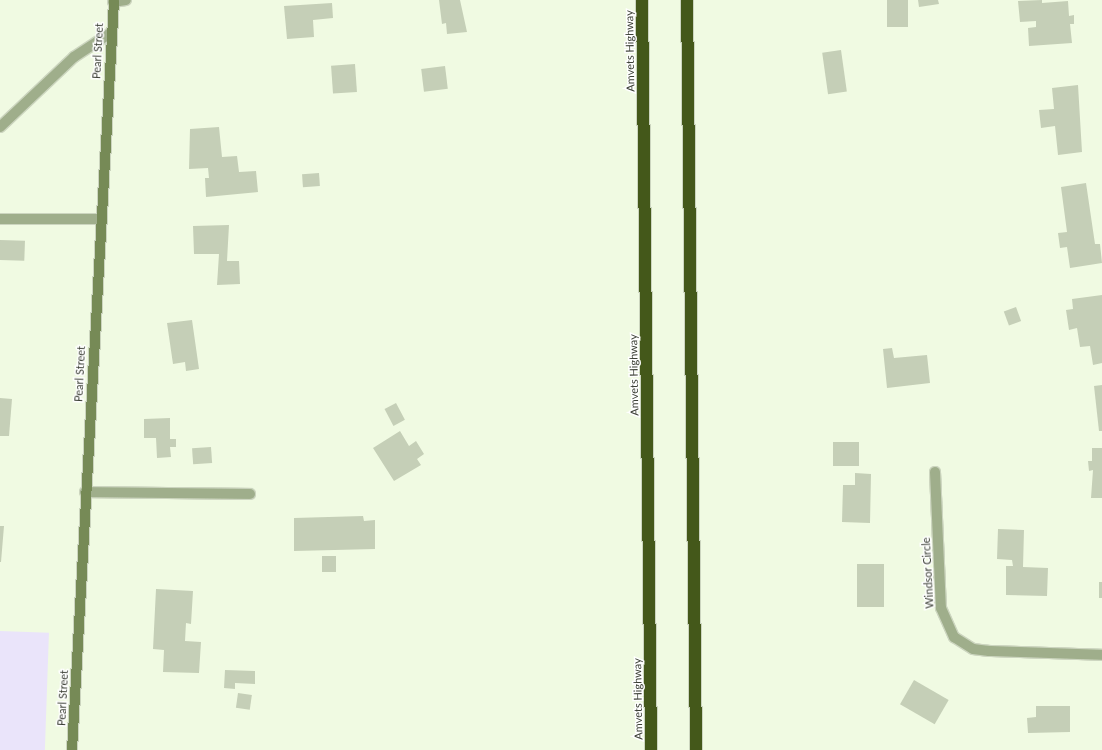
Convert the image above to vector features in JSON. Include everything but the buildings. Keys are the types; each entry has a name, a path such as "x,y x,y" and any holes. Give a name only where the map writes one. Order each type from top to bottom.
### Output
{"highway":[{"name":"Amvets Highway","path":"642,0 651,750"},
{"path":"687,0 696,750"}],"street":[{"path":"113,1 126,0"},
{"name":"Pearl Street","path":"72,750 113,1"},
{"path":"0,127 74,57 112,32"},
{"path":"0,219 101,219"},
{"name":"Windsor Circle","path":"935,472 941,608 954,637 973,649 989,651 1102,655"},
{"path":"85,492 250,494"}],"shaded area":[{"path":"0,631 49,633 45,750 0,750"}]}
